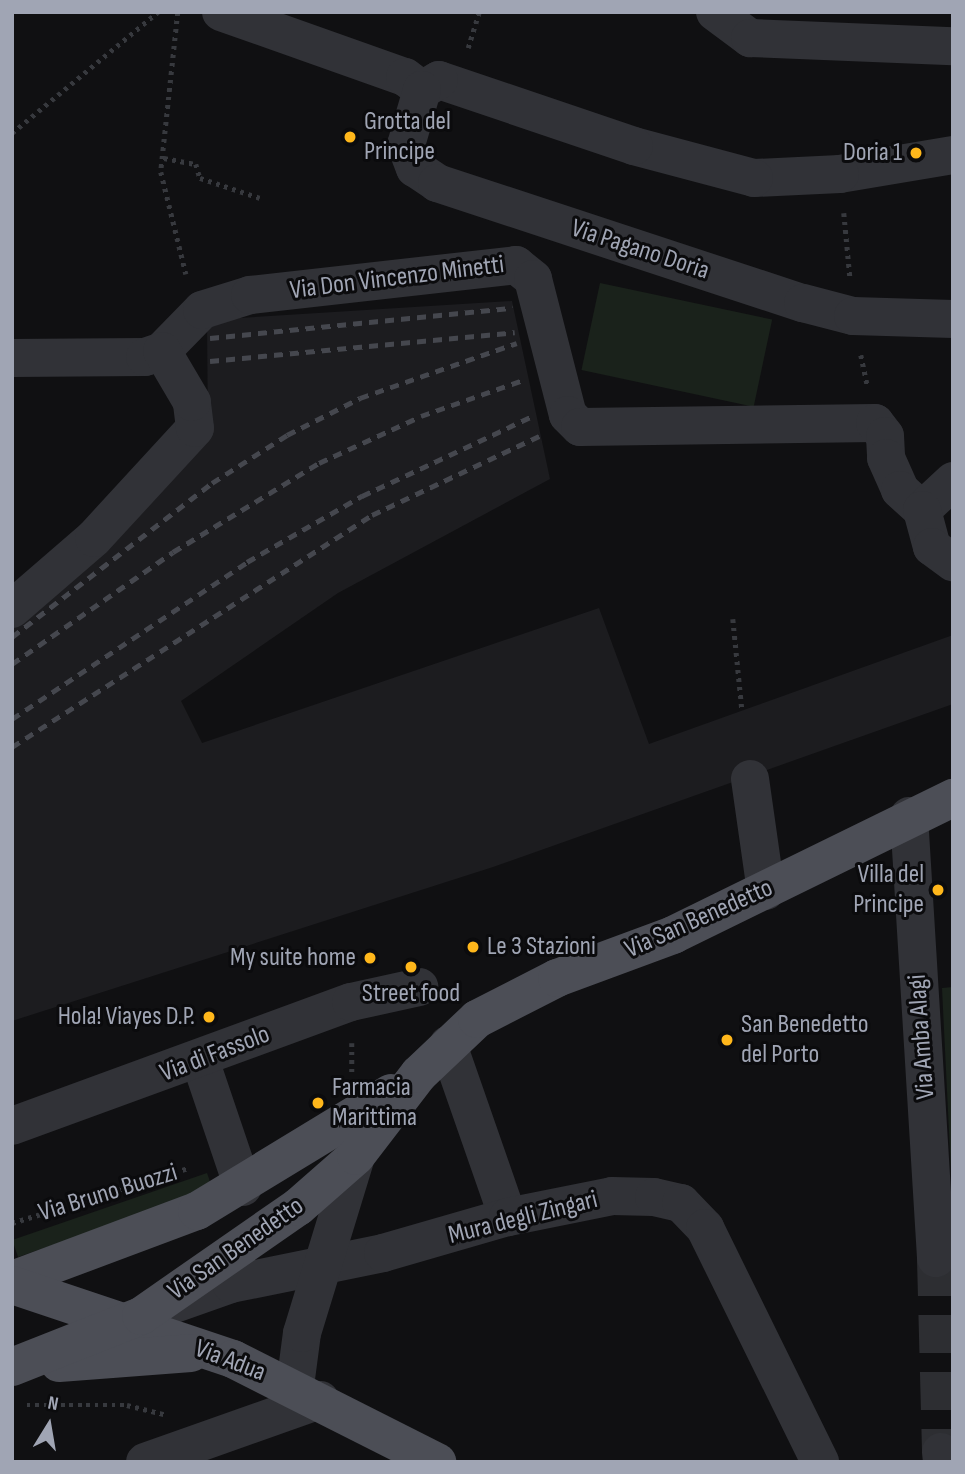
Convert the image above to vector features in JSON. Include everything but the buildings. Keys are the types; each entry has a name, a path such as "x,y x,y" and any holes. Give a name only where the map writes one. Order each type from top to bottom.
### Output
{"main road":[{"name":"Via San Benedetto","path":"12,1368 134,1319 298,1207 356,1156 419,1074 448,1045 505,1002 766,891 909,816 953,798"},
{"name":"Via San Benedetto","path":"197,1211 243,1187 419,1074"},
{"name":"Via Bruno Buozzi","path":"12,1282 197,1211"},
{"name":"Via Adua","path":"12,1282 134,1319 205,1352 308,1393 437,1462"},
{"path":"12,1368 205,1352"}],"street":[{"path":"715,12 750,38 953,46"},
{"path":"232,18 405,77 422,90 439,80 457,82 634,146 754,178 815,177 953,155"},
{"name":"Via Pagano Doria","path":"422,90 406,145 415,168 437,183 803,303 853,316 953,319"},
{"name":"Via Don Vincenzo Minetti","path":"162,351 202,310 250,295 516,265 533,279 568,415 580,427 874,423 885,436 886,458 900,489 922,510"},
{"path":"12,358 145,357 162,351 192,402 195,428 94,538 12,609"},
{"path":"953,481 922,510 932,547 953,562"},
{"path":"750,779 766,891"},
{"name":"Via Amba Alagi","path":"909,816 936,1258"},
{"name":"Via di Fassolo","path":"12,1126 200,1060 351,1002 419,987"},
{"path":"448,1045 508,1217"},
{"path":"200,1060 243,1187"},
{"path":"145,1462 308,1393 302,1334 356,1156"},
{"name":"Mura degli Zingari","path":"134,1319 231,1284 324,1264 508,1217 612,1196 681,1203 705,1228 820,1462"}],"path":[{"path":"12,133 158,12"},
{"path":"177,12 161,172 182,265"},
{"path":"468,48 479,12"},
{"path":"164,158 196,164 200,177 260,198"},
{"path":"733,619 741,709"},
{"name":"Via Bruno Buozzi","path":"12,1223 205,1163"}],"shaded area":[{"path":"600,283 772,320 754,407 581,370"},
{"path":"512,301 550,479 338,593 181,701 202,743 599,608 649,744 953,635 953,704 493,867 12,1021 12,619 208,438 207,320"},
{"path":"953,987 953,1213 942,988"},
{"path":"207,1173 213,1190 18,1257 12,1240"}],"tunnel":[{"path":"936,1258 941,1452"}],"railway":[{"path":"210,338 513,308"},
{"path":"210,361 515,332"},
{"path":"12,637 212,483 287,435 360,398 517,343"},
{"path":"12,664 173,552 319,463 421,416 526,379"},
{"path":"12,719 247,562 362,496 533,416"},
{"path":"12,747 372,515 539,436"}],"place":[{"name":"Grotta del Principe","path":"350,137"},
{"name":"Doria 1","path":"916,153"},
{"name":"Villa del Principe","path":"938,890"},
{"name":"Le 3 Stazioni","path":"473,947"},
{"name":"My suite home","path":"370,958"},
{"name":"Street food","path":"411,967"},
{"name":"Hola! Viayes D.P.","path":"209,1017"},
{"name":"San Benedetto del Porto","path":"727,1040"},
{"name":"Farmacia Marittima","path":"318,1103"}]}
